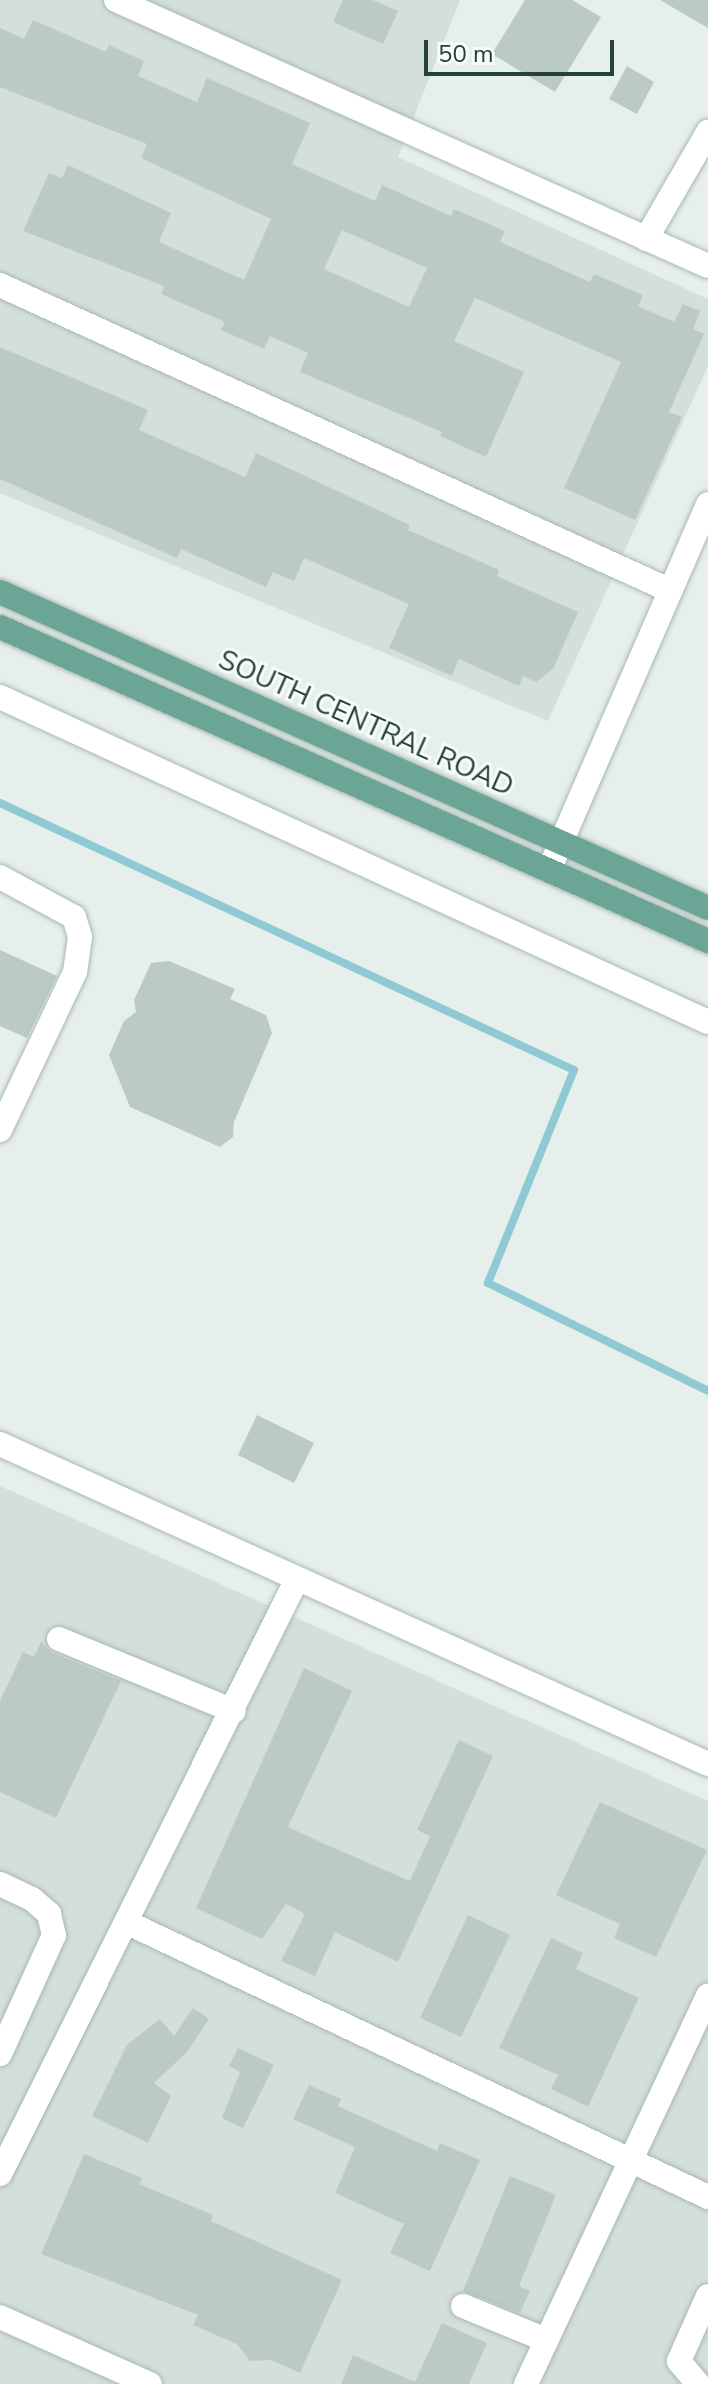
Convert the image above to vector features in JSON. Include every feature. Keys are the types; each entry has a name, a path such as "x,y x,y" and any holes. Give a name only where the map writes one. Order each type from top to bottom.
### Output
{"main road":[{"name":"SOUTH CENTRAL ROAD","path":"0,592 708,908"},
{"path":"0,627 708,941"}],"street":[{"path":"116,0 708,266"},
{"path":"646,239 708,132"},
{"path":"0,285 669,590"},
{"path":"549,870 708,504"},
{"path":"0,697 708,1022"},
{"path":"0,877 74,917 80,937 75,972 0,1130"},
{"path":"0,1444 708,1764"},
{"path":"0,2174 234,1711 297,1579"},
{"path":"59,1639 234,1711"},
{"path":"0,1884 32,1899 49,1914 54,1935 0,2054"},
{"path":"126,1922 708,2197"},
{"path":"526,2384 708,1996"},
{"path":"698,2384 679,2361 708,2296"},
{"path":"463,2306 546,2340"},
{"path":"0,2317 150,2384"}],"shaded area":[{"path":"0,0 460,0 398,157 708,299 708,366 548,721 0,493"},
{"path":"0,1486 708,1801 708,2384 0,2384"}],"building":[{"path":"343,0 372,0 398,11 383,44 333,22"},
{"path":"525,0 572,0 601,17 555,92 492,54"},
{"path":"660,0 708,0 708,28"},
{"path":"33,20 106,52 109,45 144,61 138,76 197,102 207,78 310,123 292,164 375,201 382,185 451,216 454,209 505,231 500,242 590,282 594,274 643,295 638,306 674,322 683,304 700,311 693,329 704,334 669,412 682,417 635,520 564,488 621,362 475,298 454,341 524,372 486,457 440,436 442,432 300,372 308,353 270,336 264,349 221,330 225,322 161,294 164,286 23,231 49,173 62,178 68,165 171,213 159,242 244,280 271,219 141,158 147,144 0,87 0,28 24,39","holes":["342,230 427,268 409,307 324,269"]},
{"path":"627,66 654,82 637,114 609,99"},
{"path":"0,347 148,410 139,430 245,477 256,453 410,525 408,530 499,570 497,576 578,612 553,669 536,682 523,676 519,686 459,659 452,676 389,648 409,604 304,558 294,581 273,572 266,587 181,549 177,558 0,479"},
{"path":"0,950 57,976 27,1038 0,1026"},
{"path":"169,961 235,989 230,999 266,1015 272,1033 234,1122 233,1137 220,1147 130,1107 109,1055 124,1021 136,1012 134,1000 151,963"},
{"path":"257,1415 314,1443 294,1483 238,1455"},
{"path":"41,1642 53,1653 121,1681 56,1818 0,1792 0,1701 23,1652 34,1657"},
{"path":"304,1668 352,1691 288,1827 410,1881 430,1836 417,1830 459,1740 493,1756 398,1962 335,1932 315,1976 281,1961 305,1914 286,1904 262,1939 196,1908"},
{"path":"600,1802 707,1850 656,1957 614,1938 620,1924 556,1895"},
{"path":"468,1915 510,1935 461,2037 420,2018"},
{"path":"551,1938 583,1953 576,1969 639,1998 588,2107 551,2089 558,2075 499,2048"},
{"path":"193,2008 209,2019 187,2052 154,2083 171,2096 148,2143 92,2116 127,2045 160,2019 174,2036"},
{"path":"238,2048 274,2065 243,2128 222,2118 240,2072 229,2066"},
{"path":"309,2085 341,2099 338,2106 437,2151 440,2143 480,2160 430,2271 390,2253 404,2224 335,2193 355,2147 293,2119"},
{"path":"84,2154 142,2178 139,2184 213,2215 211,2221 342,2280 300,2373 271,2360 250,2361 237,2344 193,2325 198,2315 41,2254"},
{"path":"510,2176 556,2195 519,2286 530,2291 520,2313 463,2291"},
{"path":"442,2323 487,2343 469,2384 341,2384 353,2355 415,2382"}],"waterway":[{"path":"0,803 574,1070 488,1283 708,1391"}]}
